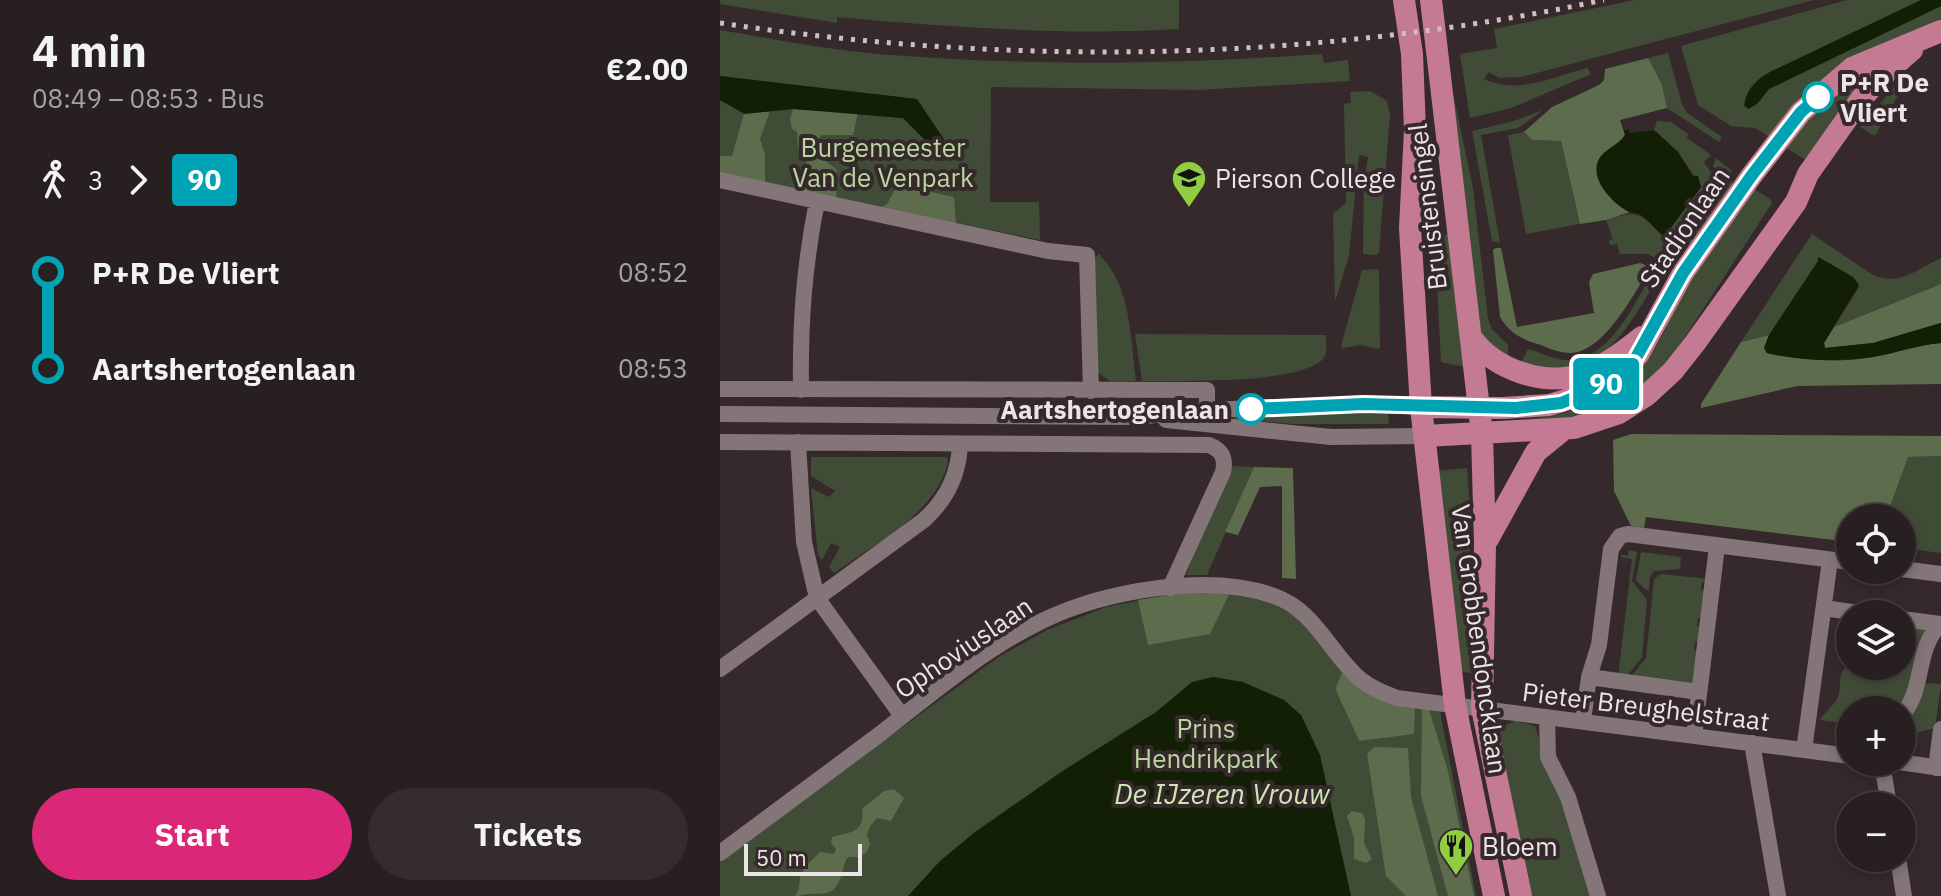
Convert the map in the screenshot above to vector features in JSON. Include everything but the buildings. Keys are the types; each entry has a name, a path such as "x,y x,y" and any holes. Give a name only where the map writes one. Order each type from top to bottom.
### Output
{"main road":[{"name":"Bruistensingel","path":"1404,0 1412,54 1415,130 1410,228 1425,436"},
{"name":"Bruistensingel","path":"1431,0 1482,434"},
{"name":"Stadionlaan","path":"1479,408 1549,405 1583,395 1625,371 1638,355 1683,273 1801,112 1852,68 1933,35"},
{"name":"Stadionlaan","path":"1482,434 1563,430 1593,423 1619,413 1647,395 1673,371 1796,202 1808,174 1861,99 1880,78 1933,35"},
{"path":"1471,337 1483,352 1509,368 1556,379 1584,374 1606,363 1652,329"},
{"path":"1421,407 1479,408"},
{"path":"1485,544 1536,452 1563,430"},
{"path":"1425,436 1482,434"},
{"name":"Van Grobbendoncklaan","path":"1482,434 1485,544 1482,708 1521,896"},
{"name":"Van Grobbendoncklaan","path":"1425,436 1455,705 1494,896"}],"street":[{"path":"720,180 1048,251 1087,255 1091,391"},
{"path":"801,390 800,319 806,258 817,201"},
{"path":"720,389 1207,390 1207,410"},
{"path":"1136,417 1207,410 1363,404 1421,407"},
{"path":"720,414 1136,417 1331,437 1425,436"},
{"path":"720,442 1209,445 1222,454 1223,472 1170,588"},
{"path":"798,442 804,542 817,598 902,716"},
{"path":"720,669 939,507 960,461 960,444"},
{"path":"1583,721 1589,677 1599,645 1611,549 1620,536 1628,534 1836,561"},
{"path":"1694,736 1717,546"},
{"name":"Pieter Breughelstraat","path":"1804,750 1830,560"},
{"path":"1916,571 1941,574"},
{"name":"Ophoviuslaan","path":"720,853 984,657 1043,620 1110,597 1205,586 1249,589 1276,597 1301,612 1321,630 1360,679 1378,691 1397,698 1455,705"},
{"path":"1824,608 1836,610"},
{"path":"1916,621 1940,624"},
{"path":"1914,696 1926,641 1940,624"},
{"name":"Pieter Breughelstraat","path":"1589,677 1699,692"},
{"name":"Pieter Breughelstraat","path":"1455,705 1836,754"},
{"name":"Van Grobbendoncklaan","path":"1547,717 1548,757 1568,797 1598,896"},
{"path":"1916,765 1939,768 1941,729"},
{"path":"1752,743 1778,896"},
{"path":"1900,872 1904,896"}],"green space":[{"path":"720,0 1179,0 1179,29 1051,31 837,17 837,23 720,4"},
{"path":"1635,0 1814,0 1521,77 1499,78 1489,72 1484,79 1509,85 1536,83 1587,68 1591,74 1511,108 1470,118 1460,54 1497,48 1494,29"},
{"path":"1847,0 1921,0 1770,72 1758,103 1768,89 1941,6 1941,22 1838,70 1771,138 1755,128 1731,126 1698,105 1681,46"},
{"name":"Burgemeester Van de Venpark","path":"720,30 857,52 988,61 1155,62 1322,54 1324,63 1348,60 1350,81 1198,90 991,87 990,202 1039,202 1040,240 720,174 720,100 745,114 793,109 903,118 939,154 945,156 949,153 949,147 916,99 720,76"},
{"path":"1668,53 1687,113 1722,137 1719,142 1667,108 1662,84 1648,58"},
{"path":"1888,55 1809,162 1785,147 1828,97"},
{"path":"1905,83 1875,136 1860,127 1895,86"},
{"path":"1370,91 1387,101 1390,114 1379,252 1376,255 1363,254 1364,181 1368,157 1359,155 1349,255 1335,302 1333,214 1346,203 1344,104 1351,103 1350,92"},
{"path":"1451,93 1473,188 1488,319 1492,329 1508,345 1508,357 1487,343 1479,328"},
{"path":"1543,110 1518,128 1481,135 1500,243 1492,241 1472,131"},
{"path":"1657,121 1671,122 1711,155 1704,162 1720,187 1658,260 1648,254 1620,254 1617,244 1610,245 1609,240 1613,239 1606,220 1638,215 1664,237 1701,187 1696,175 1678,152 1654,130"},
{"path":"1524,132 1532,140 1561,141 1580,224 1526,234 1508,135"},
{"path":"1716,158 1731,170 1733,192 1716,218 1671,264 1661,263 1723,194 1727,184 1713,166"},
{"path":"1751,187 1772,203 1669,362 1639,389 1604,409 1571,420 1515,423 1515,420 1579,409 1598,401 1631,377 1659,341 1685,287"},
{"path":"1449,233 1465,367 1441,362 1435,247 1441,237"},
{"path":"1812,234 1873,275 1883,278 1900,278 1941,258 1941,284 1834,327 1859,287 1848,274 1820,258 1769,335 1741,342"},
{"path":"1099,254 1110,267 1124,297 1136,381 1110,381 1097,372 1093,260"},
{"path":"1379,269 1380,347 1361,345 1343,348 1341,346 1362,270"},
{"path":"1654,271 1658,278 1639,309 1604,352 1573,367 1549,369 1521,363 1528,349 1564,360 1595,352 1619,329"},
{"path":"1135,334 1326,335 1326,351 1323,359 1289,373 1237,379 1142,381"},
{"path":"1388,414 1389,424 1293,424 1234,419 1234,416"},
{"path":"1941,456 1941,553 1916,550 1916,504 1891,504 1908,457"},
{"path":"811,457 947,457 948,462 942,480 917,512 834,573 829,567 840,547 831,543 822,560 818,555 811,488 829,497 835,491 811,476"},
{"path":"1227,466 1254,467 1207,575 1186,575"},
{"path":"1467,468 1470,673 1459,671 1437,471"},
{"path":"1629,550 1637,552 1632,581 1647,600 1642,657 1625,679 1618,677 1632,559 1621,555 1628,556"},
{"path":"1641,552 1681,557 1680,569 1654,571 1649,590 1646,590 1636,580"},
{"path":"1661,574 1708,579 1708,582 1702,582 1701,590 1707,591 1703,618 1698,618 1697,626 1702,627 1700,642 1695,642 1694,650 1699,651 1695,684 1629,679 1646,658 1654,579"},
{"name":"Prins Hendrikpark","path":"1208,587 1256,593 1309,625 1354,680 1439,706 1476,896 720,896 720,860 1000,656 1047,630 1106,607"},
{"path":"1916,624 1935,626 1916,674"},
{"path":"1841,680 1914,680 1908,696 1838,696"},
{"path":"1923,683 1941,684 1935,728 1916,732 1915,696"},
{"path":"1836,701 1836,722 1820,720"},
{"path":"1515,721 1535,726 1540,755 1560,794 1590,896 1529,896 1497,737 1502,727"}],"shaded area":[{"path":"1648,58 1662,84 1667,108 1620,120 1625,135 1617,146 1611,148 1616,202 1630,212 1580,224 1561,141 1532,140 1524,132 1552,107 1599,85 1604,80 1605,69"},
{"path":"793,109 858,113 853,135 822,135 810,147 798,147 797,132 792,129 790,119"},
{"path":"770,111 760,139 765,154 765,183 720,174 720,156 732,156 744,113"},
{"path":"821,157 837,170 836,199 799,190 807,161"},
{"path":"905,186 954,197 956,225 879,208 887,204 896,188"},
{"path":"1501,248 1517,327 1594,313 1589,282 1593,274 1640,263 1651,267 1620,316 1600,339 1578,352 1564,352 1523,338 1508,328 1500,317 1493,250"},
{"path":"1941,284 1941,323 1873,343 1825,348 1824,343 1834,327"},
{"path":"1769,335 1764,348 1767,353 1820,360 1860,359 1941,343 1941,384 1797,386 1701,408 1741,342"},
{"path":"1631,434 1941,436 1941,456 1908,457 1891,504 1836,504 1836,540 1646,517 1644,528 1631,526 1614,491 1613,440"},
{"path":"1254,467 1293,468 1296,579 1282,578 1282,486 1260,487 1238,535 1225,532"},
{"path":"1231,590 1210,634 1148,645 1138,600 1188,592"},
{"path":"1343,670 1415,701 1414,734 1359,741 1336,688"},
{"path":"1422,703 1427,703 1448,771 1474,896 1448,896 1421,796"},
{"path":"1374,747 1408,748 1411,797 1438,896 1406,896 1386,876 1367,754"},
{"path":"894,789 904,798 891,821 877,818 870,826 867,852 860,857 848,857 835,888 825,893 795,896 801,875 809,863 820,852 834,854 836,849 831,843 832,837 859,827 862,809 884,791"},
{"path":"1352,811 1362,813 1365,819 1364,843 1372,859 1366,863 1354,859 1354,838 1347,816"}],"water":[{"path":"1921,0 1941,0 1941,6 1769,89 1749,109 1744,106 1752,86 1770,72"},
{"path":"720,76 917,99 949,147 949,153 945,156 939,154 903,118 793,109 745,114 720,100"},
{"path":"1629,129 1630,133 1654,130 1678,152 1693,176 1698,176 1701,187 1664,237 1641,215 1629,212 1616,203 1604,191 1597,176 1600,157"},
{"path":"1818,257 1853,277 1859,285 1824,343 1825,348 1873,343 1941,323 1941,343 1847,360 1807,359 1767,353 1764,348 1769,335"},
{"name":"De IJzeren Vrouw","path":"1213,677 1243,682 1284,700 1301,715 1320,755 1351,896 908,896 940,861 975,832 1061,772 1156,712 1192,682"}],"railway":[{"path":"720,23 942,47 1163,51 1274,46 1384,36 1494,21 1604,0"}],"bus line":[{"name":"90","path":"1251,409 1363,404 1516,408 1561,403 1602,386 1633,363 1683,273 1752,175 1801,112 1818,97"}],"place":[{"name":"P+R De Vliert","path":"1818,97"},
{"name":"Pierson College","path":"1189,209"},
{"name":"Aartshertogenlaan","path":"1251,409"},
{"name":"Bloem","path":"1456,877"}]}
